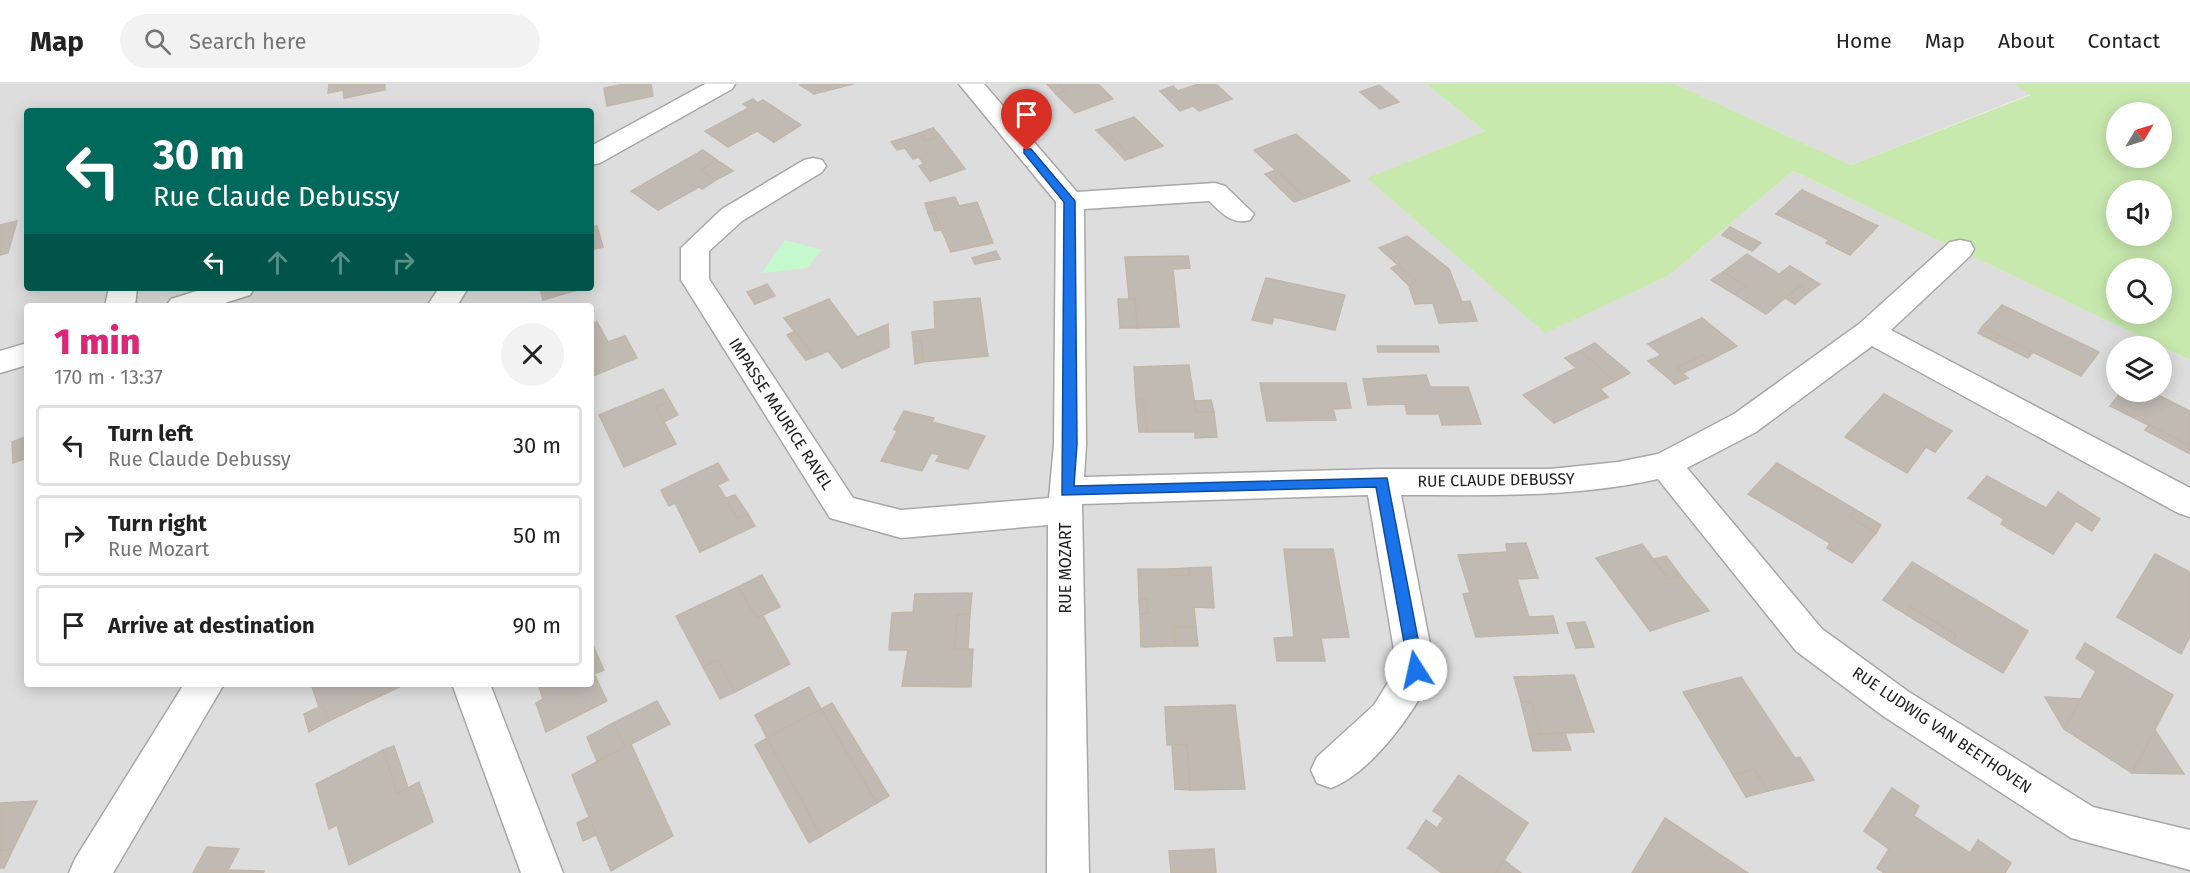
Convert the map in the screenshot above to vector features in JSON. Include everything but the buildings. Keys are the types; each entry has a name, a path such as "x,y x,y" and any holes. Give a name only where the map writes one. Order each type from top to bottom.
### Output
{"street":[{"path":"594,155 723,84"},
{"path":"971,84 1070,201 1215,192 1240,214"},
{"name":"IMPASSE MAURICE RAVEL","path":"813,166 732,215 695,248 695,280 842,508 901,524 1066,501"},
{"name":"RUE MOZART","path":"1068,873 1066,501 1070,444 1070,201"},
{"name":"RUE CLAUDE DEBUSSY","path":"1066,501 1382,482 1550,482 1618,475 1665,465 1745,423 1870,332 1960,249"},
{"path":"191,303 230,291"},
{"path":"1870,332 2190,504"},
{"path":"0,362 24,355"},
{"name":"RUE LUDWIG VAN BEETHOVEN","path":"1665,465 1809,639 1896,704 2085,824 2190,850"},
{"path":"1331,770 1387,717 1416,670 1382,482"},
{"path":"90,873 203,687"},
{"path":"472,687 542,873"}],"shaded area":[{"path":"0,84 1426,84 1485,131 1368,178 1545,332 1668,276 1793,171 2106,320 2106,324 2115,324 2140,336 2106,336 2106,402 2172,402 2172,352 2190,360 2190,873 0,873"},
{"path":"1675,84 2014,84 2031,94 1851,165"}],"green space":[{"path":"1426,84 1675,84 1851,165 2031,95 2014,84 2190,84 2190,360 2172,351 2172,336 2140,336 2114,324 2172,324 2172,258 2106,258 2106,320 1793,171 1668,276 1545,333 1367,178 1485,131"},
{"path":"785,240 822,250 807,268 762,273"}],"route":[{"path":"1027,151 1070,201 1070,444 1067,491 1382,482 1416,670"}]}
